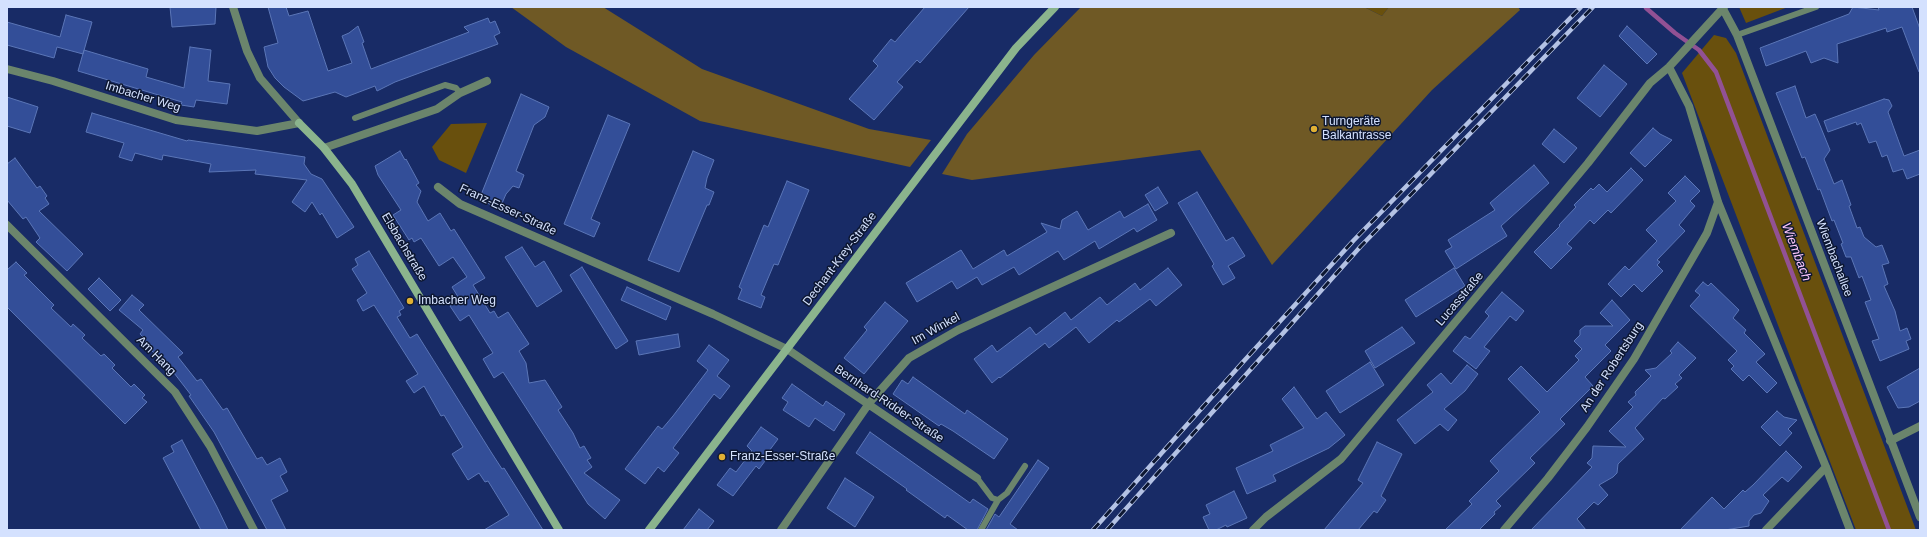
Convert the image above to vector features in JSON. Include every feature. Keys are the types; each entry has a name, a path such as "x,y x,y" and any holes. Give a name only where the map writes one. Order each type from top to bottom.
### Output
{"street":[{"name":"Elsbachstraße","path":"233,7 247,51 260,78 299,123 324,148 352,184 559,530"},
{"name":"Dechant-Krey-Straße","path":"649,530 788,349 896,203 1016,48 1055,7"},
{"name":"Wiembachallee","path":"1724,8 1737,35 1920,517"},
{"path":"1724,8 1669,67 1689,106 1718,202 1826,467 1850,530"},
{"name":"Lucasstraße","path":"1253,530 1266,517 1341,460 1583,169 1650,83 1669,67"},
{"name":"Imbacher Weg","path":"7,69 176,120 257,131 299,123"},
{"path":"324,148 437,110 460,93 487,81"},
{"name":"Franz-Esser-Straße","path":"438,188 460,204 713,314 788,349"},
{"name":"An der Robertsburg","path":"1504,530 1548,478 1587,427 1634,359 1707,233 1718,202"},
{"name":"Am Hang","path":"7,225 175,392 210,446 254,530"},
{"name":"Im Winkel","path":"781,530 868,404 909,358 958,330 1171,233"},
{"name":"Bernhard-Ridder-Straße","path":"788,349 977,478"},
{"path":"1890,441 1920,426"},
{"path":"1766,530 1826,467"}],"lane":[{"path":"1737,35 1816,7"},
{"path":"355,118 445,85 456,88 460,93"},
{"path":"981,530 998,500 1007,493 1025,466"},
{"path":"977,478 992,498 998,500"}],"shaded area":[{"path":"511,7 603,7 702,69 869,129 931,140 910,167 700,121 566,47"},
{"path":"1081,7 1364,7 1382,16 1389,7 1518,7 1520,10 1432,90 1272,265 1200,150 972,180 942,174 967,134 1034,55"},
{"path":"1364,7 1389,7 1382,16"},
{"path":"1739,7 1788,7 1746,23"},
{"path":"1714,35 1726,38 1736,53 1916,530 1856,530 1682,73"},
{"path":"487,123 466,173 439,160 432,147 451,124"}],"building":[{"path":"170,7 216,7 215,24 172,27"},
{"path":"268,7 286,7 289,16 308,11 328,71 352,63 342,36 358,26 371,69 469,32 464,27 488,18 490,23 495,21 500,33 494,36 498,44 395,82 377,91 375,86 346,97 335,92 303,101 284,87 275,78 268,67 264,47 278,43"},
{"path":"925,7 969,7 920,63 917,60 897,82 903,87 874,120 849,99 878,66 873,61 891,39 895,42"},
{"path":"1853,7 1879,10 1878,7 1912,7 1920,29 1920,71 1919,72 1902,27 1887,32 1886,28 1837,44 1838,63 1824,58 1811,63 1806,51 1766,66 1760,48 1849,14"},
{"path":"66,15 92,22 83,54 57,47 54,58 7,45 7,22 60,37"},
{"path":"1627,26 1657,54 1647,64 1619,36"},
{"path":"190,47 211,50 208,81 230,84 227,104 196,100 194,107 181,105 182,102 78,71 84,50 148,69 146,77 184,88"},
{"path":"1604,65 1627,84 1600,117 1577,98"},
{"path":"1795,86 1806,118 1815,114 1819,123 1830,150 1824,159 1834,184 1842,180 1857,228 1860,227 1864,237 1876,247 1882,245 1889,263 1882,265 1888,284 1884,286 1895,311 1900,331 1907,328 1911,339 1906,341 1909,349 1880,361 1872,341 1879,339 1865,302 1871,300 1862,276 1859,278 1851,257 1846,257 1841,244 1843,243 1834,220 1832,221 1820,189 1818,190 1805,157 1802,158 1776,93"},
{"path":"521,94 549,107 545,117 534,125 516,171 524,175 519,188 513,186 506,194 500,208 479,200"},
{"path":"7,97 38,107 30,133 7,126"},
{"path":"1884,99 1889,100 1892,106 1888,112 1904,156 1920,150 1920,174 1907,179 1903,169 1893,172 1887,155 1882,157 1876,141 1869,143 1861,123 1857,125 1856,122 1828,132 1824,121"},
{"path":"92,113 187,141 305,157 304,164 311,174 322,179 354,227 337,238 322,213 320,215 312,202 305,212 292,202 307,180 255,174 256,170 209,172 211,164 163,155 162,160 135,153 132,161 119,157 124,143 86,132"},
{"path":"608,115 630,124 591,219 600,223 594,237 564,224"},
{"path":"1653,128 1660,134 1672,140 1645,167 1630,153"},
{"path":"1554,129 1577,148 1564,163 1542,144"},
{"path":"400,151 419,183 416,185 421,191 417,202 428,221 440,213 451,231 454,229 485,278 473,285 490,313 494,311 498,318 508,312 529,344 519,351 526,363 529,383 545,380 562,407 558,410 573,433 580,448 584,446 591,458 587,460 592,467 584,473 620,500 605,519 588,504 503,372 494,378 483,359 493,353 469,315 460,321 450,306 460,300 452,287 467,277 453,257 439,266 421,238 414,242 412,238 409,240 393,215 401,210 378,175 375,166"},
{"path":"693,151 714,160 705,188 714,192 709,205 707,205 679,272 648,260"},
{"path":"15,158 37,188 40,186 47,196 45,198 49,204 39,211 83,254 67,271 36,242 40,238 26,217 23,219 7,200 7,164"},
{"path":"1534,165 1549,183 1501,226 1507,236 1456,269 1445,251 1452,247 1448,240 1495,210 1490,203"},
{"path":"1631,168 1643,180 1611,213 1608,210 1594,224 1590,220 1567,244 1572,248 1551,269 1534,252 1560,226 1559,225 1576,207 1574,205 1591,188 1593,190 1599,184 1607,192"},
{"path":"1685,176 1700,191 1690,201 1695,206 1679,225 1685,231 1657,260 1660,262 1657,265 1663,271 1642,292 1634,284 1621,297 1608,284 1625,266 1629,270 1657,241 1646,230 1676,201 1668,193"},
{"path":"787,181 809,190 778,265 774,264 761,295 765,297 761,308 738,299 742,289 739,287 764,225 768,227"},
{"path":"1158,187 1168,203 1155,211 1145,195"},
{"path":"1197,192 1226,241 1233,237 1245,256 1228,266 1235,278 1223,285 1212,266 1214,264 1178,203"},
{"path":"1148,204 1157,220 1137,232 1134,228 1099,249 1095,241 1064,260 1058,251 1019,275 1014,267 982,285 977,277 957,289 952,281 917,302 906,283 961,250 973,269 1004,250 1007,256 1047,232 1041,223 1060,229 1062,220 1077,211 1088,230 1120,211 1124,218"},
{"path":"522,247 535,267 544,261 562,291 537,307 505,257"},
{"path":"369,251 404,308 399,311 401,315 397,317 410,338 417,334 491,452 502,469 504,468 543,530 484,530 509,515 488,481 485,482 479,473 468,480 452,454 463,447 444,415 441,416 424,386 414,393 406,381 418,374 374,305 363,311 357,300 367,293 352,269 358,265 355,259"},
{"path":"16,262 27,273 24,275 54,305 51,308 71,327 73,324 85,335 82,338 101,356 104,354 115,365 112,368 131,387 134,384 145,395 142,398 147,402 125,424 7,307 7,270"},
{"path":"582,267 628,341 616,349 570,275"},
{"path":"1168,268 1182,285 1156,306 1150,299 1119,322 1117,320 1089,343 1076,327 1049,348 1045,343 992,383 974,359 992,345 997,352 1030,327 1036,335 1065,312 1071,320 1100,297 1107,305 1135,283 1140,290"},
{"path":"1454,268 1465,286 1416,317 1405,300"},
{"path":"99,278 121,300 110,311 88,289"},
{"path":"1703,282 1708,286 1711,283 1739,310 1733,318 1746,330 1744,333 1765,354 1756,362 1777,383 1767,393 1749,375 1743,381 1731,369 1734,366 1728,360 1737,351 1690,306 1700,295 1695,291"},
{"path":"627,287 671,307 666,320 621,300"},
{"path":"1502,292 1524,311 1516,321 1510,316 1484,347 1490,351 1476,369 1453,351 1465,336 1470,339 1489,316 1485,312"},
{"path":"132,295 144,305 139,310 183,353 178,357 197,381 201,379 223,410 227,408 257,459 262,457 267,465 280,458 287,472 280,476 288,491 271,500 286,530 267,530 214,432 189,396 191,395 164,360 163,362 141,340 143,337 140,334 143,330 119,310"},
{"path":"1612,300 1630,320 1605,345 1611,351 1585,377 1593,386 1560,419 1565,424 1530,458 1535,463 1496,501 1501,506 1479,530 1445,530 1472,504 1469,501 1499,471 1490,461 1540,412 1508,379 1521,366 1547,392 1579,360 1575,356 1582,349 1574,341 1580,335 1580,330 1585,326 1613,326 1600,313"},
{"path":"885,302 908,321 864,374 844,358 867,330 864,327"},
{"path":"1402,327 1415,343 1375,368 1365,351"},
{"path":"678,334 680,347 639,355 636,341"},
{"path":"1678,342 1696,358 1679,375 1682,378 1675,384 1678,387 1665,399 1663,398 1635,428 1644,439 1618,464 1617,473 1599,485 1608,495 1598,505 1594,502 1577,519 1586,530 1531,530 1592,467 1587,463 1592,458 1593,446 1626,447 1609,431 1633,407 1628,402 1636,395 1635,392 1651,376 1645,370 1656,368 1672,353 1670,351"},
{"path":"709,345 729,360 717,376 730,386 720,399 714,394 673,448 679,453 664,472 658,467 645,484 625,469 658,426 662,429 673,416 708,370 697,361"},
{"path":"1370,362 1384,385 1340,413 1326,391"},
{"path":"1467,365 1478,374 1465,391 1444,409 1457,420 1448,431 1440,424 1415,444 1397,420 1433,392 1427,385 1441,373 1451,384"},
{"path":"1920,368 1920,401 1909,407 1898,408 1887,387"},
{"path":"913,377 965,414 967,410 1008,439 994,459 953,431 941,424 939,426 893,394 902,380 908,384"},
{"path":"792,384 823,406 826,401 845,414 834,431 815,418 809,427 783,410 788,402 782,398"},
{"path":"1294,387 1317,419 1326,412 1345,435 1329,448 1273,475 1276,481 1247,494 1236,468 1273,451 1270,445 1304,428 1282,399"},
{"path":"1777,411 1784,417 1797,420 1788,429 1792,433 1780,446 1761,427"},
{"path":"761,427 778,439 769,451 771,453 759,469 756,466 733,496 717,485 730,468 736,472 752,451 747,446"},
{"path":"870,432 970,503 973,499 988,509 977,530 968,530 947,515 945,518 856,453"},
{"path":"182,440 228,530 201,530 163,458 174,452 171,446"},
{"path":"1377,442 1402,454 1381,496 1386,500 1377,513 1374,511 1358,530 1324,530 1363,483 1358,480"},
{"path":"1786,451 1802,467 1788,482 1782,477 1763,495 1769,501 1761,513 1754,515 1749,521 1749,526 1725,530 1680,530 1712,497 1724,509 1743,490 1745,492 1753,485"},
{"path":"1038,460 1049,468 1010,524 1018,530 986,530 995,514 999,517"},
{"path":"845,478 874,497 855,527 827,508"},
{"path":"1234,491 1247,518 1227,527 1226,525 1216,530 1209,530 1203,517 1210,514 1206,505"},
{"path":"699,509 714,521 707,530 683,530"}],"waterway":[{"name":"Wiembach","path":"1646,8 1675,33 1699,50 1716,72 1889,530"}],"railway":[{"path":"1093,530 1354,240 1581,7"},
{"path":"1107,530 1361,246 1593,7"}],"place":[{"name":"Turngeräte Balkantrasse","path":"1314,129"},
{"name":"Imbacher Weg","path":"410,301"},
{"name":"Franz-Esser-Straße","path":"722,457"}]}
